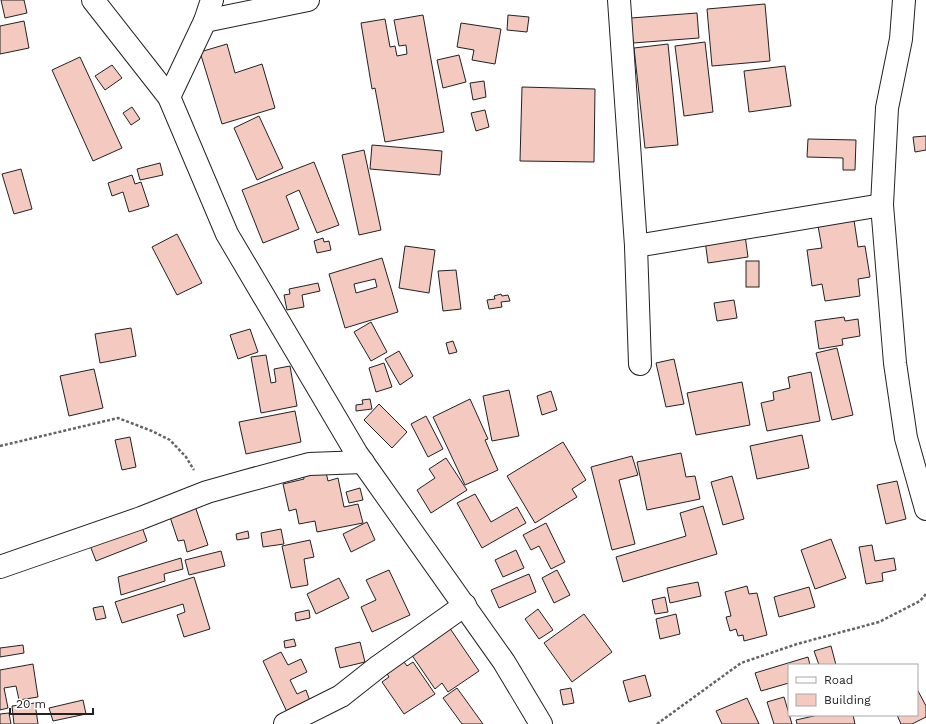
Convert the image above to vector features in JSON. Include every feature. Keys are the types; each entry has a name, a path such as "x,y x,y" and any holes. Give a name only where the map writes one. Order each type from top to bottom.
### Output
{"street":[{"path":"93,0 169,97 227,234 363,462 504,662 541,724"},
{"path":"169,97 205,21 212,0"},
{"path":"205,21 308,0"},
{"path":"619,0 636,246 640,364"},
{"path":"904,0 900,39 887,108 882,205 895,363 905,431 926,509"},
{"path":"636,246 882,205"},
{"path":"0,567 141,518 207,492 309,464 363,462"},
{"path":"285,724 341,696 379,666 465,606"}],"path":[{"path":"0,446 118,418 152,431 170,440 186,457 207,492"},
{"path":"657,724 741,663 797,644 879,622 920,601 926,594"}],"building":[{"path":"1,0 24,0 27,13 5,18"},
{"path":"765,4 770,61 712,66 707,9"},
{"path":"697,13 699,38 633,43 631,18"},
{"path":"423,15 444,132 385,142 375,88 372,89 361,23 385,19 390,47 395,46 397,56 407,54 406,45 399,46 394,20"},
{"path":"508,15 529,17 527,32 507,30"},
{"path":"24,21 29,48 0,54 0,26"},
{"path":"461,23 501,29 495,64 472,60 474,50 457,47"},
{"path":"705,42 713,112 684,116 675,46"},
{"path":"227,44 235,73 262,64 275,108 222,124 200,52"},
{"path":"668,44 678,145 645,148 634,48"},
{"path":"459,55 466,82 443,88 437,60"},
{"path":"80,57 122,148 93,161 52,70"},
{"path":"112,65 122,78 105,90 95,76"},
{"path":"785,66 791,106 749,112 744,71"},
{"path":"484,81 486,97 473,100 470,83"},
{"path":"522,87 595,89 594,162 520,161"},
{"path":"132,107 140,119 131,125 123,113"},
{"path":"485,110 489,127 476,131 471,113"},
{"path":"259,116 283,168 257,180 234,128"},
{"path":"926,136 926,150 915,152 913,137"},
{"path":"808,139 856,140 855,170 843,170 843,158 807,157"},
{"path":"372,145 442,151 440,175 370,169"},
{"path":"364,150 381,230 359,235 342,155"},
{"path":"314,162 339,225 317,233 299,190 286,196 299,229 263,243 242,190"},
{"path":"160,163 163,175 140,180 137,169"},
{"path":"21,169 32,209 14,214 2,174"},
{"path":"132,175 135,184 141,182 149,206 129,212 123,192 112,196 108,183"},
{"path":"854,220 858,247 865,246 870,277 858,279 860,296 825,301 822,284 812,286 807,250 822,248 818,226"},
{"path":"177,234 202,283 177,295 152,247"},
{"path":"745,235 748,257 708,263 705,240"},
{"path":"323,238 324,242 329,241 331,250 317,253 314,241"},
{"path":"405,246 435,250 429,293 399,288"},
{"path":"382,258 398,312 345,328 329,274","holes":["375,279 377,287 356,293 354,284"]},
{"path":"746,261 759,261 759,287 746,287"},
{"path":"456,270 461,309 443,311 438,271"},
{"path":"318,283 320,291 302,295 304,307 287,310 284,295 290,294 289,289"},
{"path":"501,294 502,296 508,295 510,301 501,302 502,307 489,309 487,300 495,299 494,296"},
{"path":"734,300 737,318 717,321 714,303"},
{"path":"844,317 845,321 858,319 860,336 842,339 843,345 819,349 815,321"},
{"path":"371,322 387,352 371,361 354,332"},
{"path":"131,328 136,356 100,363 95,334"},
{"path":"250,329 258,352 238,359 230,335"},
{"path":"453,341 457,352 449,354 446,343"},
{"path":"837,348 853,415 832,420 816,353"},
{"path":"399,351 413,376 400,385 385,359"},
{"path":"266,355 271,383 276,382 274,369 290,366 297,406 261,413 251,357"},
{"path":"674,359 684,404 666,407 656,363"},
{"path":"384,363 392,387 376,392 369,368"},
{"path":"94,369 103,408 69,416 60,376"},
{"path":"811,372 820,421 767,431 761,403 774,400 773,392 790,388 788,377"},
{"path":"742,382 750,425 696,435 687,393"},
{"path":"509,390 519,436 492,441 483,396"},
{"path":"551,391 557,410 542,415 537,396"},
{"path":"370,399 372,409 356,411 356,405 363,404 362,400"},
{"path":"470,399 488,439 485,440 498,470 465,485 433,417"},
{"path":"379,404 407,432 392,448 364,420"},
{"path":"295,411 301,442 246,454 239,422"},
{"path":"426,416 443,449 428,457 411,424"},
{"path":"802,435 809,468 757,479 750,446"},
{"path":"130,437 136,467 122,470 115,440"},
{"path":"563,442 586,480 572,489 577,497 535,523 507,476"},
{"path":"681,453 686,477 695,476 700,499 647,510 637,462"},
{"path":"632,456 638,475 619,480 635,544 612,550 591,467"},
{"path":"446,458 467,490 431,513 417,490 435,478 429,469"},
{"path":"325,468 328,481 338,478 344,507 358,504 363,523 317,532 315,521 299,524 296,509 289,511 283,484 304,479 303,473"},
{"path":"732,476 744,519 723,525 711,482"},
{"path":"897,481 906,519 886,524 877,485"},
{"path":"360,488 363,500 349,503 346,492"},
{"path":"475,494 491,522 517,507 526,523 482,548 457,503"},
{"path":"195,506 208,545 187,552 184,540 178,541 169,514"},
{"path":"703,506 717,554 623,582 616,557 686,536 680,513"},
{"path":"367,522 375,540 351,552 343,534"},
{"path":"546,523 565,562 551,569 539,546 531,550 523,535"},
{"path":"141,524 147,541 96,561 89,543"},
{"path":"281,529 284,544 263,547 261,533"},
{"path":"248,531 249,538 237,540 236,534"},
{"path":"831,539 846,578 815,589 801,550"},
{"path":"310,540 314,557 304,559 308,585 291,588 282,546"},
{"path":"872,545 875,561 894,558 896,570 882,573 883,581 866,584 859,547"},
{"path":"516,550 524,568 503,577 495,560"},
{"path":"221,551 225,566 189,575 185,560"},
{"path":"181,558 183,569 164,574 165,581 121,595 118,577"},
{"path":"389,570 410,615 372,632 361,607 376,600 366,580"},
{"path":"557,570 570,595 554,603 542,578"},
{"path":"529,574 536,592 499,608 491,590"},
{"path":"194,577 210,629 184,637 177,615 185,612 183,604 122,623 115,602"},
{"path":"339,578 349,598 316,614 307,594"},
{"path":"698,582 701,596 670,603 667,588"},
{"path":"747,586 749,594 757,593 767,635 744,641 743,635 738,636 736,629 730,631 726,617 731,616 725,592"},
{"path":"809,587 815,607 779,617 774,597"},
{"path":"665,597 668,612 655,614 652,600"},
{"path":"103,606 106,618 96,620 93,608"},
{"path":"538,609 553,630 539,639 525,619"},
{"path":"309,610 310,618 296,621 295,613"},
{"path":"584,614 612,652 572,682 544,643"},
{"path":"676,614 680,634 660,639 656,619"},
{"path":"447,624 479,671 448,692 442,683 435,689 409,651"},
{"path":"294,639 296,646 285,648 284,641"},
{"path":"360,642 365,662 340,668 335,648"},
{"path":"23,645 24,653 0,657 0,648"},
{"path":"831,646 836,664 819,664 814,651"},
{"path":"281,652 288,665 301,659 307,672 290,680 297,694 306,690 310,701 287,712 263,661"},
{"path":"398,654 407,666 413,662 435,694 404,714 382,682 389,677 384,669"},
{"path":"808,657 810,664 788,664 788,683 761,691 755,673"},
{"path":"33,664 38,697 19,700 16,686 4,688 8,708 0,710 0,670"},
{"path":"645,675 651,696 629,702 623,681"},
{"path":"457,688 483,724 462,724 443,698"},
{"path":"571,688 574,703 563,705 560,690"},
{"path":"918,691 926,706 926,717 912,724 901,724 897,716 918,716"},
{"path":"784,697 788,716 790,716 792,724 774,724 767,702"},
{"path":"747,698 759,724 722,724 716,711"},
{"path":"83,700 86,714 53,721 49,708"},
{"path":"35,703 38,724 14,724 12,706"},
{"path":"9,713 11,724 0,724 0,714"},
{"path":"814,716 853,716 855,724 797,724 796,720"}]}
